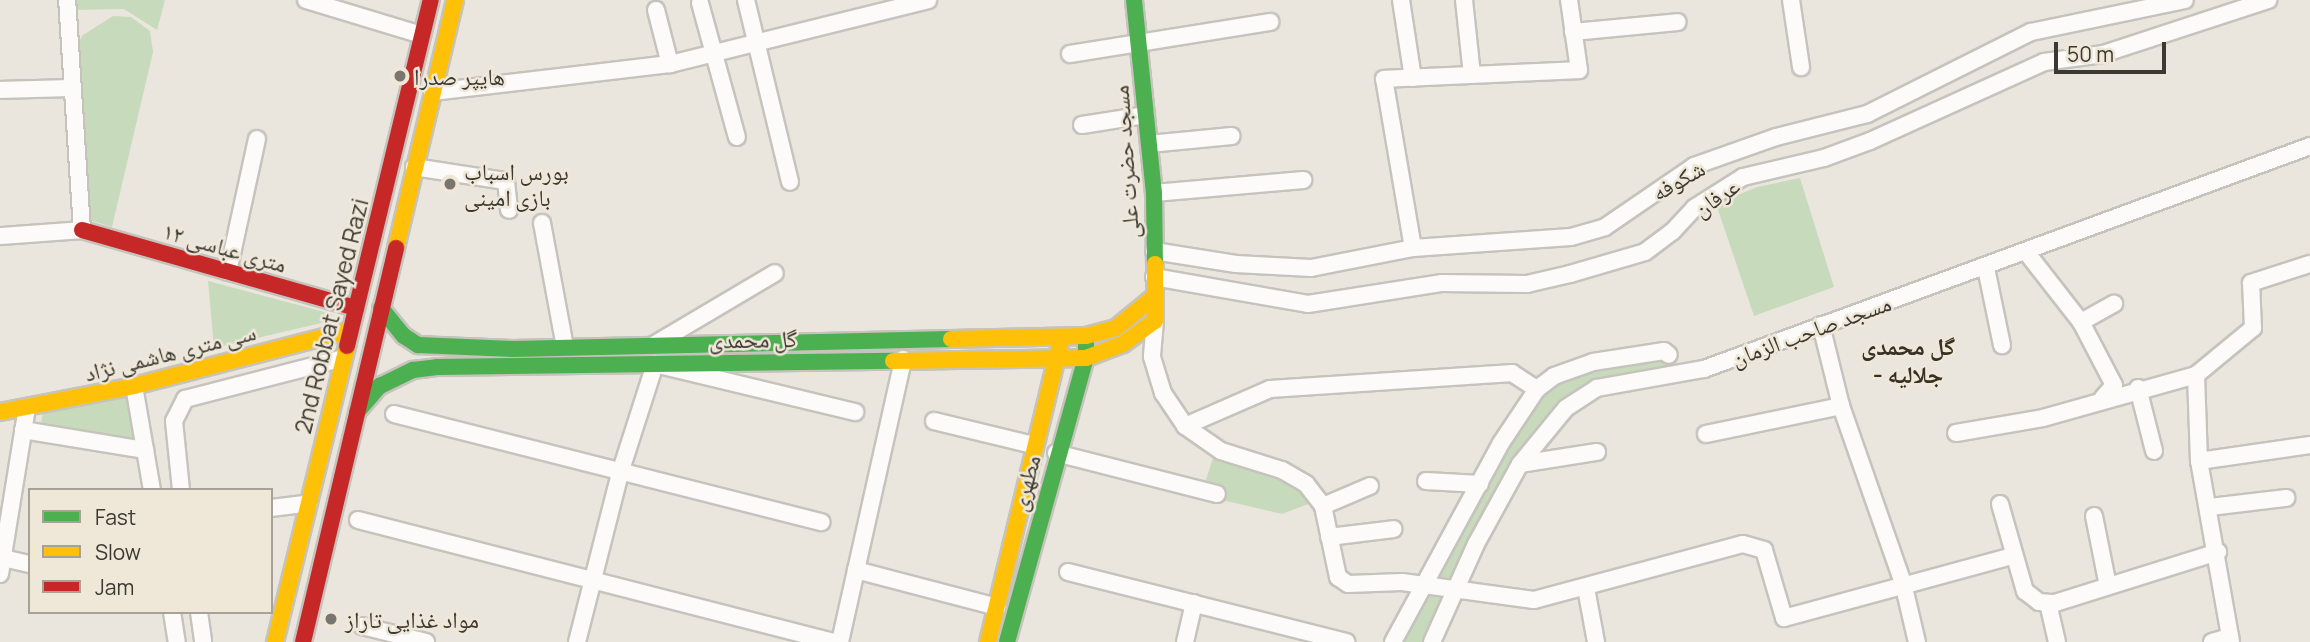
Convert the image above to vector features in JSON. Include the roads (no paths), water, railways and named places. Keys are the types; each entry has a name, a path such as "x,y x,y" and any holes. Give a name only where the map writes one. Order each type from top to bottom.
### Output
{"street":[{"path":"0,236 82,230 67,0"},
{"path":"306,0 422,35"},
{"name":"2nd Robbat Sayed Razi","path":"275,642 430,0"},
{"name":"2nd Robbat Sayed Razi","path":"303,642 455,0"},
{"path":"746,0 759,44 790,182"},
{"path":"432,92 670,64 716,55 928,0"},
{"name":"مسجد حضرت علی","path":"1134,0 1154,193 1155,321"},
{"path":"1401,0 1413,78"},
{"path":"1464,0 1472,75"},
{"path":"1413,248 1384,79 1579,70 1569,0"},
{"path":"1791,0 1801,67"},
{"name":"شکوفه","path":"1154,251 1236,264 1311,268 1413,248 1571,237 1605,227 1694,166 1776,137 1867,114 2031,32 2185,0"},
{"name":"عرفان","path":"1154,277 1308,304 1442,283 1527,284 1570,274 1645,252 1672,232 1694,208 1743,177 1858,146 2044,62 2103,54 2268,0"},
{"path":"700,3 737,137"},
{"path":"656,10 670,64"},
{"path":"1070,54 1270,22"},
{"path":"1573,32 1678,22"},
{"path":"0,90 73,88"},
{"path":"1082,125 1146,115"},
{"path":"1149,144 1232,136"},
{"path":"228,272 257,139"},
{"name":"مسجد صاحب الزمان","path":"1432,642 1454,592 1520,464 1566,408 1597,388 1704,369 2027,253 2310,146"},
{"path":"414,167 506,181 509,210"},
{"path":"1154,193 1303,180"},
{"path":"542,223 565,347"},
{"name":"۱۲ متری عباسی","path":"82,230 356,308"},
{"path":"2027,253 2081,322 2114,385 2102,399"},
{"path":"1956,433 2043,418 2138,388 2196,375 2253,328 2251,283 2310,264"},
{"path":"1986,268 2002,345"},
{"path":"577,642 621,470 655,364 655,344 775,273"},
{"name":"گل محمدی","path":"418,345 565,347 1086,336 1116,328 1155,296"},
{"path":"2081,322 2114,304"},
{"path":"381,308 404,336 418,345"},
{"path":"1155,321 1152,357 1163,393 1185,426 1221,451 1282,470 1306,484 1322,506 1338,577 1348,584 1423,584 1454,592 1534,600 1743,544 1764,550 1784,618 1903,583 2012,556"},
{"name":"گل محمدی","path":"357,412 380,386 413,370 903,359 1086,358 1123,344 1155,321"},
{"path":"1821,325 1841,406 1903,583 1917,642"},
{"name":"سی متری هاشمی نژاد","path":"0,412 134,386 351,330"},
{"name":"مطهری","path":"988,642 1033,445 1060,357 1061,335"},
{"name":"مطهری","path":"1007,642 1056,453 1086,358 1086,336"},
{"path":"413,370 407,356 410,348 418,345"},
{"path":"1393,642 1480,484 1538,389 1553,376 1593,362 1664,351 1669,355"},
{"path":"181,488 174,421 185,399 344,358"},
{"path":"840,642 903,359"},
{"path":"655,364 855,412"},
{"path":"1185,426 1270,389 1512,373 1538,389"},
{"path":"2196,375 2200,461 2218,552 2231,640 2212,642"},
{"path":"134,386 152,488"},
{"path":"2138,388 2154,451"},
{"path":"1706,435 1841,406"},
{"path":"27,408 1,566 28,564"},
{"path":"394,414 822,522"},
{"path":"934,421 1033,445"},
{"path":"23,430 145,450"},
{"path":"2200,461 2310,445"},
{"path":"1520,464 1597,452"},
{"path":"1056,453 1217,494"},
{"path":"1426,481 1480,484"},
{"path":"1322,506 1370,486"},
{"path":"2210,507 2286,498"},
{"path":"273,508 309,503 334,509"},
{"path":"2000,504 2012,556 2025,591 2048,603 2218,552"},
{"path":"2094,516 2108,586"},
{"path":"358,520 834,642"},
{"path":"1329,537 1394,529"},
{"path":"856,570 997,607"},
{"path":"1068,572 1346,642"},
{"path":"1586,588 1596,642"},
{"path":"1185,642 1194,603"},
{"path":"2048,603 2057,642"},
{"path":"172,614 177,642"},
{"path":"199,614 203,642"},
{"path":"362,626 426,642"}],"place":[{"name":"هایپر صدرا","path":"400,76"},
{"name":"بورس اسباب بازی امینی","path":"450,184"},
{"name":"مواد غذایی تاراز","path":"331,619"}],"district":[{"name":"گل محمدی - جلالیه","path":"1908,360"}]}
